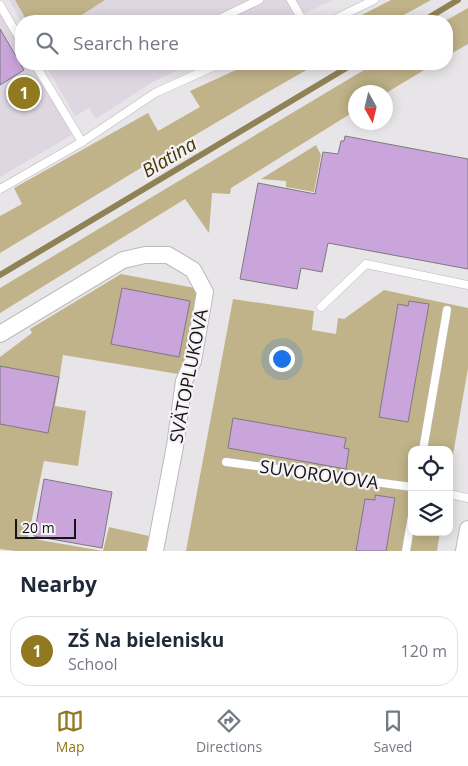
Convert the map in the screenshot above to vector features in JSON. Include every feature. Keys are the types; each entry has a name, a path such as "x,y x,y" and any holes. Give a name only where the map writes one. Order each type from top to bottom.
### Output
{"street":[{"name":"SVÄTOPLUKOVA","path":"0,334 123,260 145,255 168,255 193,270 205,292 193,361 184,380 175,446 155,551"},
{"path":"464,551 468,529"}],"lane":[{"path":"228,15 259,0"},
{"path":"292,0 300,15"},
{"path":"343,15 374,0"},
{"path":"0,5 15,31"},
{"path":"39,70 82,142"},
{"path":"0,189 82,142 155,93 206,70"},
{"path":"322,307 366,264 468,285"},
{"path":"424,446 447,310"},
{"name":"SUVOROVOVA","path":"226,462 408,486"},
{"path":"453,495 468,498"},
{"path":"406,551 409,536"}],"shaded area":[{"path":"9,0 333,0 300,15 18,15"},
{"path":"15,0 105,0 81,15 24,15"},
{"path":"391,0 431,0 404,15 362,15"},
{"path":"0,5 15,32 15,70 35,70 72,135 0,177"},
{"path":"468,8 468,44 453,53 453,16"},
{"path":"48,70 178,70 151,83 96,119 89,108 75,116"},
{"path":"236,70 307,70 0,253 0,216 22,204 14,188 148,113 158,131 200,107 190,91"},
{"path":"364,70 424,70 393,89 393,85 348,85 348,115 231,188 230,194 212,193 209,233 185,199 0,313 0,288"},
{"path":"316,145 321,155 314,192 286,187 286,181 261,179"},
{"path":"121,274 195,288 201,292 190,361 178,374 63,355 55,406 86,411 78,466 44,461 28,538 103,551 16,551 0,549 0,357 32,333 30,329"},
{"path":"384,290 468,308 468,368 453,455 453,446 408,446 408,536 439,536 437,551 186,551 233,299 314,311 312,330 336,334 338,318 344,319"},
{"path":"109,527 149,536 146,551 103,551"}],"building":[{"path":"0,29 15,55 15,70 24,70 0,85"},
{"path":"345,136 468,159 468,269 328,243 322,272 301,268 297,289 240,279 258,183 315,194 323,152 338,154 341,141 344,141"},
{"path":"122,288 190,301 179,357 111,344"},
{"path":"409,301 429,304 408,422 379,417 398,304 408,306"},
{"path":"0,366 59,377 48,433 0,424"},
{"path":"233,418 346,438 344,448 349,449 346,469 228,448"},
{"path":"44,479 112,492 102,548 34,536"},
{"path":"375,495 395,498 386,551 356,551 365,499 375,500"}],"waterway":[{"name":"Blatina","path":"433,15 458,0"},
{"name":"Blatina","path":"0,275 343,70"}],"place":[{"name":"ZŠ Na bielenisku","path":"24,93"}]}
